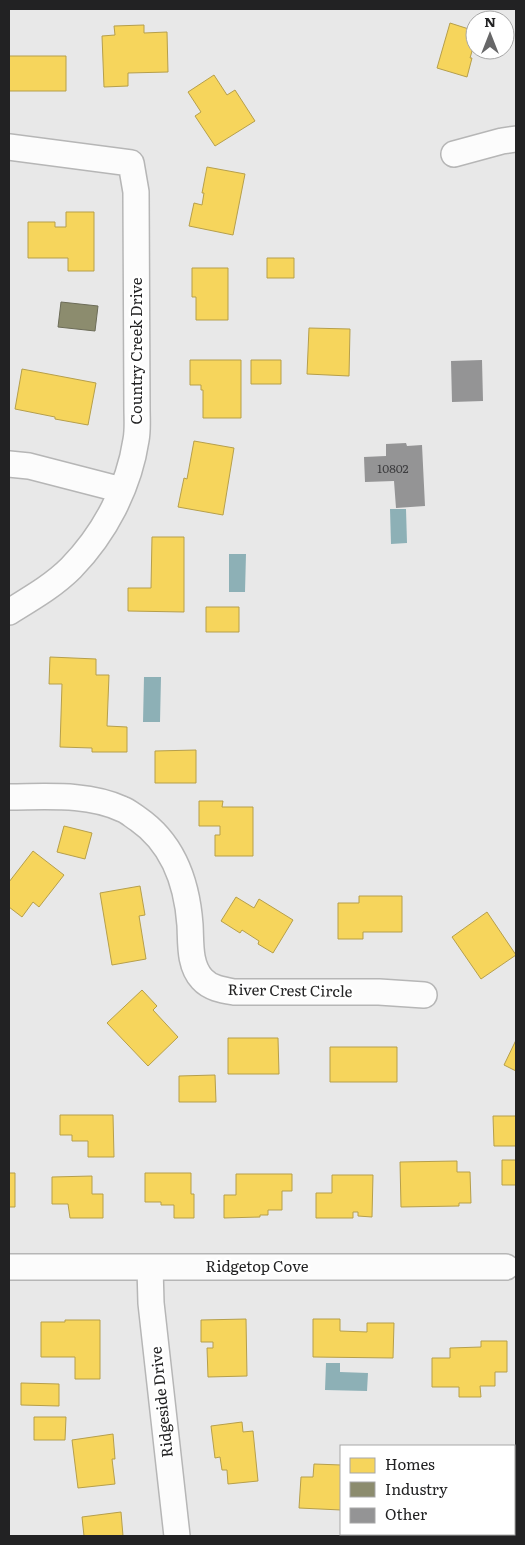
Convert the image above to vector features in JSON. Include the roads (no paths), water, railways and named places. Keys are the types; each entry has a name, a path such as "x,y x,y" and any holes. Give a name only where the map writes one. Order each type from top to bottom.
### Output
{"street":[{"path":"454,154 516,139"},
{"name":"Country Creek Drive","path":"9,147 131,163 136,192 137,437 132,464 122,490 108,520 89,548 49,586 9,612"},
{"path":"9,464 29,466 122,490"},
{"name":"River Crest Circle","path":"9,797 72,797 98,801 123,809 144,824 162,841 176,863 185,886 193,962 203,980 212,986 234,992 379,992 424,995"},
{"name":"Ridgetop Cove","path":"9,1267 506,1267"},
{"name":"Ridgeside Drive","path":"150,1267 151,1303 177,1536"}],"water":[{"path":"390,509 406,509 407,543 391,544"},
{"path":"229,554 246,554 245,592 229,592"},
{"path":"144,677 161,677 160,722 143,722"},
{"path":"326,1363 340,1363 340,1372 368,1373 367,1391 325,1390"}]}
